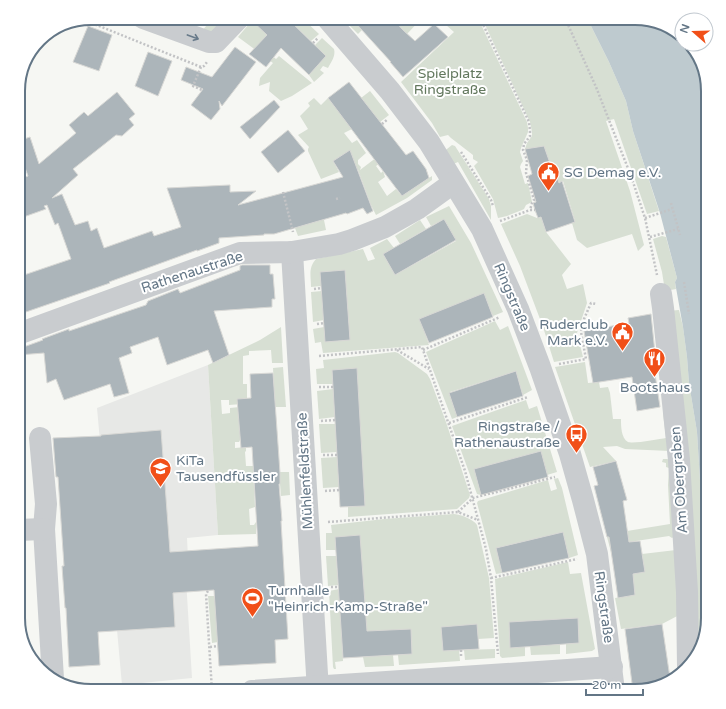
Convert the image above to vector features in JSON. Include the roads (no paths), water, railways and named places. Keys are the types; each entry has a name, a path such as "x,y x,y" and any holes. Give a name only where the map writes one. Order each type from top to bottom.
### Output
{"street":[{"path":"162,25 209,42 216,42 232,25"},
{"name":"Ringstraße","path":"333,25 390,91 429,142 482,229 518,309 548,390 584,500 597,554 613,684"},
{"name":"Rathenaustraße","path":"25,331 240,253 295,251 339,244 379,229 417,209 453,183"},
{"name":"Mühlenfeldstraße","path":"295,251 298,358 317,684"},
{"name":"Am Obergraben","path":"661,294 678,460 687,592 688,658"},
{"path":"40,438 46,504 44,529 53,672"},
{"path":"25,530 44,529"},
{"path":"378,684 612,667"}],"place":[{"name":"SG Demag e.V.","path":"549,192"},
{"name":"Ruderclub Mark e.V.","path":"623,352"},
{"name":"Bootshaus","path":"655,378"},
{"name":"Ringstraße / Rathenaustraße","path":"576,454"},
{"name":"KiTa Tausendfüssler","path":"160,488"},
{"name":"Turnhalle \"Heinrich-Kamp-Straße\"","path":"252,618"}],"park label":[{"name":"Spielplatz Ringstraße","path":"450,82"}]}
